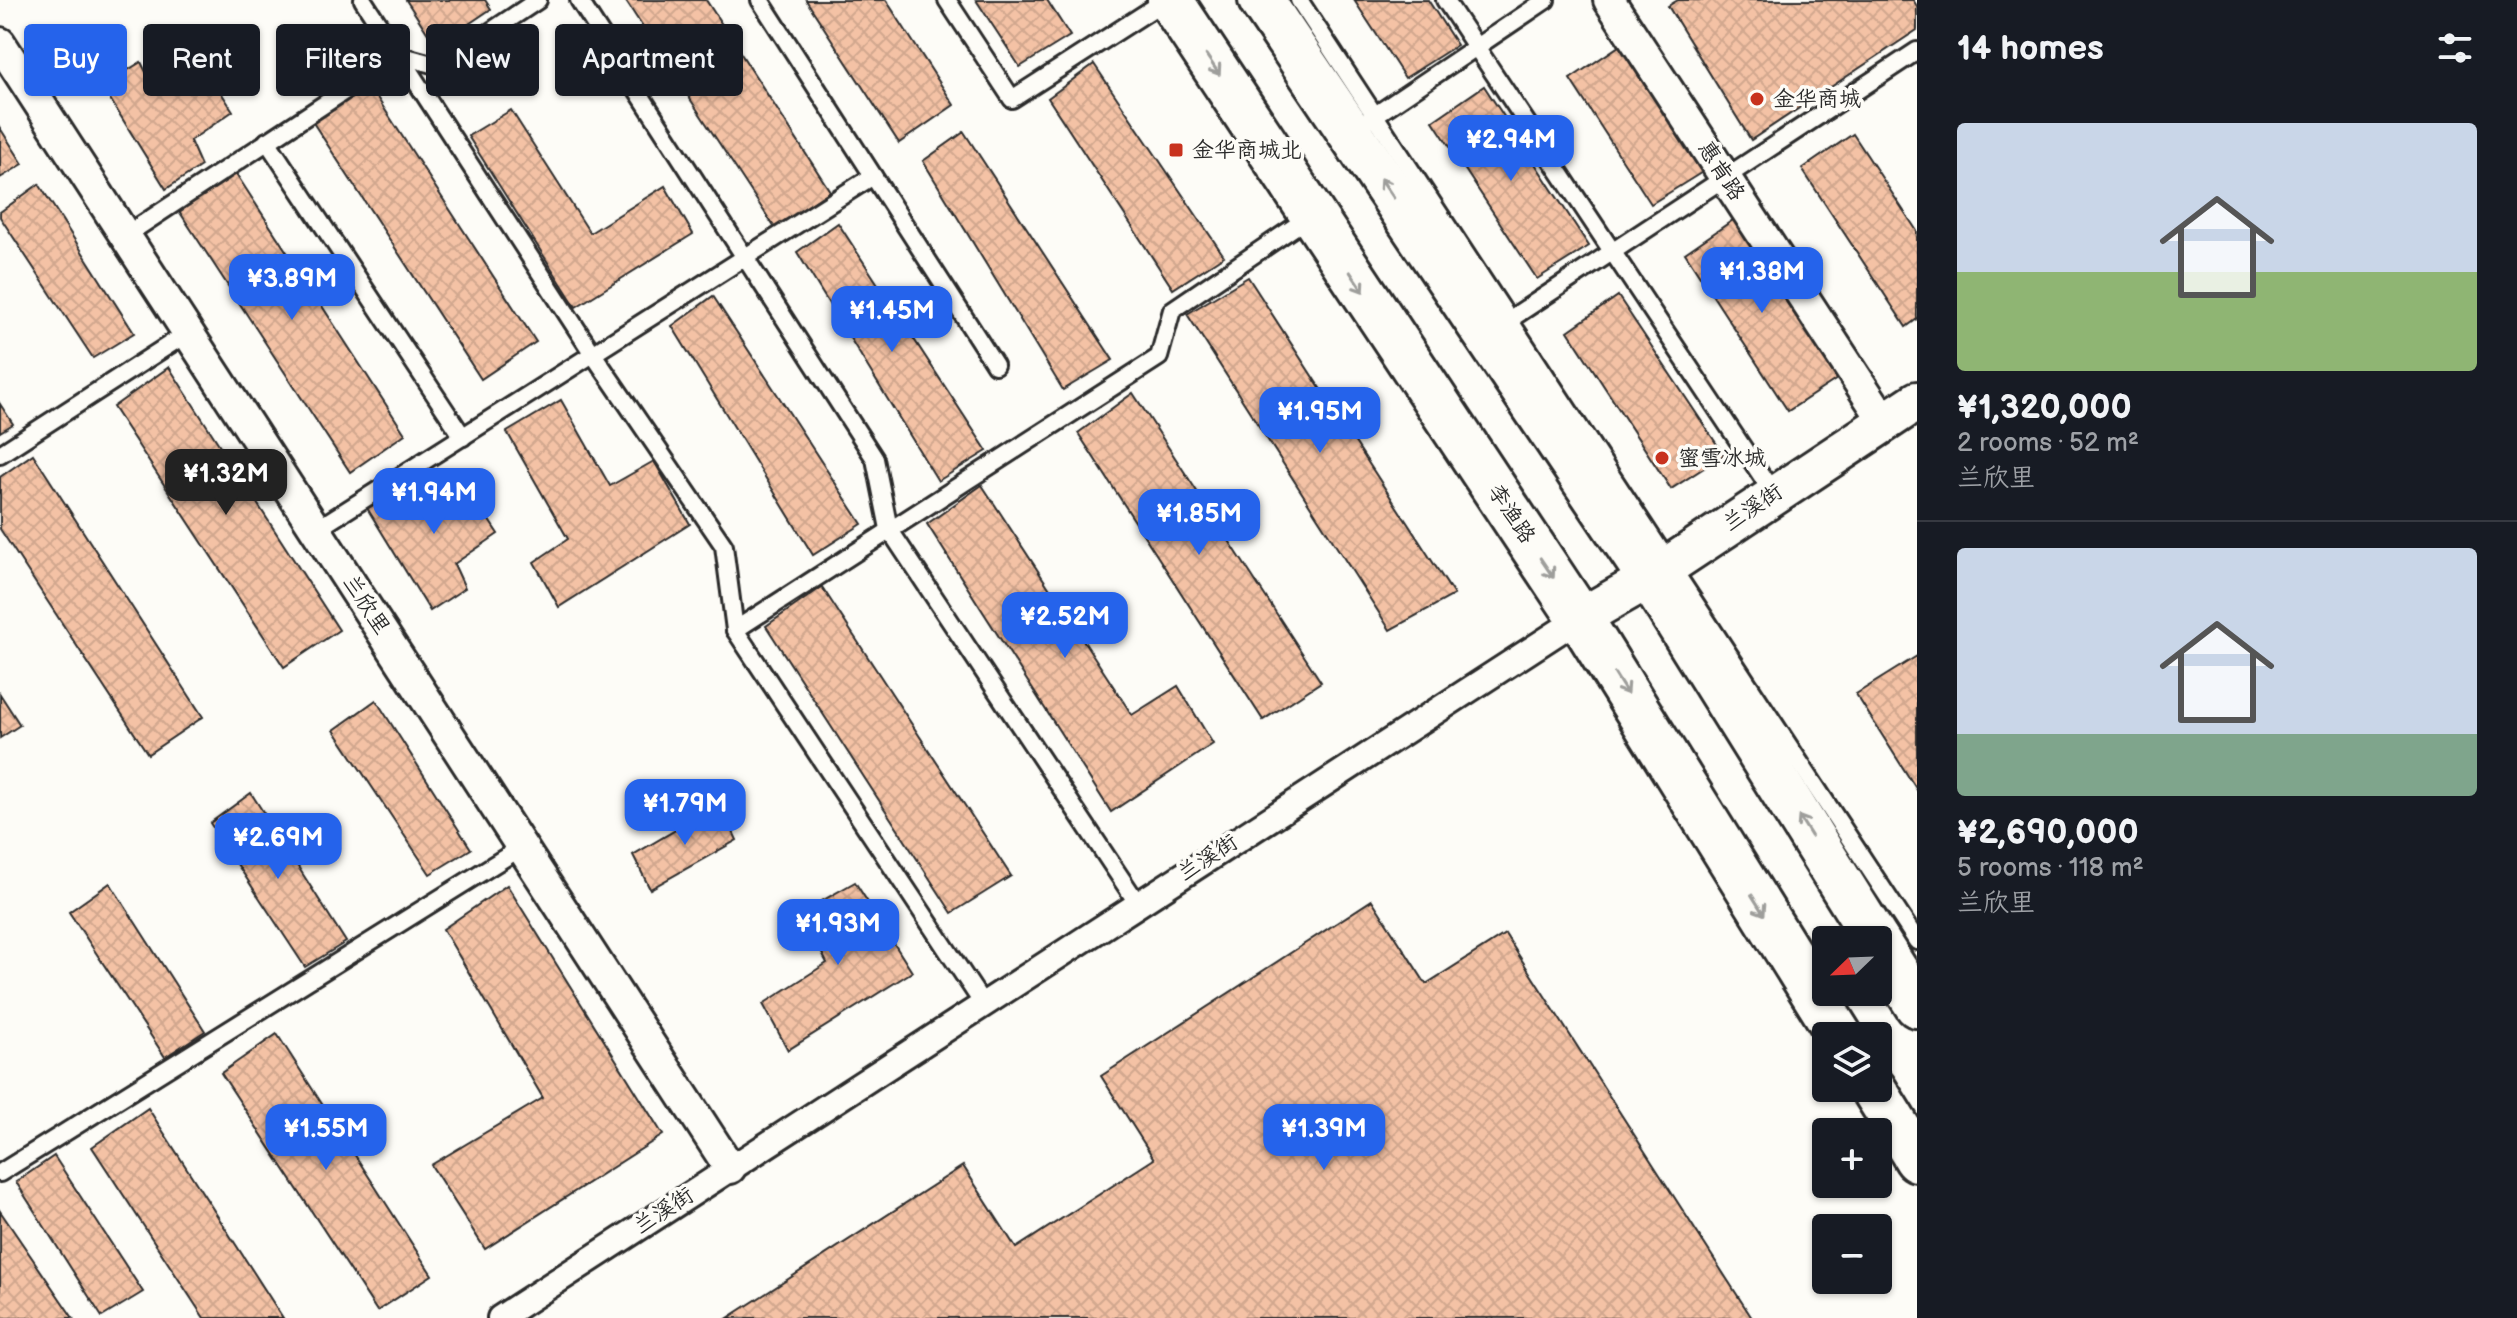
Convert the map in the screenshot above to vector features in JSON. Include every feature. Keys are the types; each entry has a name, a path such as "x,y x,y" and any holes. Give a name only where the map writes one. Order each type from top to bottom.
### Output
{"main road":[{"name":"李渔路","path":"1168,0 1580,618 1831,1022"},
{"path":"1261,0 1362,124 1660,572 1868,926"},
{"path":"1892,965 1917,1005"},
{"path":"1882,1102 1917,1159"}],"street":[{"name":"惠肯路","path":"1609,0 1885,422"},
{"name":"兰欣里","path":"0,43 730,1168"},
{"name":"兰溪街","path":"500,1318 1580,618 1660,572 1773,493 1917,401"}],"lane":[{"path":"363,0 379,24"},
{"path":"410,58 439,66 538,0"},
{"path":"579,0 875,459 889,529 1138,904"},
{"path":"760,0 995,365"},
{"path":"947,0 1012,99 1168,0"},
{"path":"1299,0 1362,124 1546,0"},
{"path":"1445,0 1773,493"},
{"path":"1497,327 1917,51"},
{"path":"410,72 593,354 724,546 735,630 983,1004"},
{"path":"126,235 336,96"},
{"path":"267,141 463,437"},
{"path":"317,529 873,176"},
{"path":"735,630 1159,357 1172,310 1312,215"},
{"path":"0,454 189,332"},
{"path":"1660,572 1917,941"},
{"path":"0,1173 522,847"}],"building":[{"path":"406,0 485,0 491,9 469,24 426,24 426,31"},
{"path":"625,0 706,0 722,24 641,24"},
{"path":"806,0 886,0 954,105 899,143"},
{"path":"976,0 1047,0 1070,36 1020,67"},
{"path":"1354,0 1428,0 1457,45 1405,78"},
{"name":"金华商城","path":"1678,0 1913,0 1917,6 1917,30 1751,140 1668,6"},
{"path":"1622,44 1704,171 1651,204 1570,79"},
{"path":"743,57 830,191 775,228 688,96 743,96"},
{"path":"141,62 143,96 223,96 233,111 190,141 201,166 166,189 108,96 127,96 127,71"},
{"path":"1094,64 1224,256 1173,289 1048,98"},
{"path":"1484,86 1589,246 1537,279 1433,121"},
{"path":"341,96 376,96 536,342 481,379 310,118"},
{"path":"511,110 590,233 665,186 693,234 576,307 468,136"},
{"path":"0,128 23,164 0,178"},
{"path":"964,132 1113,360 1063,390 923,161"},
{"path":"1853,134 1917,231 1917,319 1906,327 1802,169"},
{"path":"235,172 405,434 350,472 179,211"},
{"path":"39,184 134,333 93,358 0,217 0,212"},
{"path":"1736,218 1840,377 1788,411 1685,253"},
{"path":"838,223 987,451 938,481 797,252"},
{"path":"1248,277 1454,595 1390,630 1187,314"},
{"path":"713,296 862,524 813,555 672,326"},
{"path":"1618,296 1724,455 1671,489 1568,331"},
{"path":"169,367 339,630 284,667 113,407"},
{"path":"1133,393 1321,682 1263,720 1078,433"},
{"path":"561,400 610,486 654,461 690,524 559,607 534,562 568,539 507,432"},
{"path":"0,404 13,424 0,432"},
{"path":"33,454 203,717 148,754 0,529 0,477"},
{"path":"460,476 498,534 454,564 465,588 430,611 367,508 405,485 416,506"},
{"path":"982,485 1132,715 1178,686 1213,744 1111,812 927,524"},
{"path":"822,587 1011,876 952,913 766,626"},
{"path":"1917,656 1917,790 1856,694"},
{"path":"0,694 20,725 0,738"},
{"path":"376,700 471,849 430,874 334,730"},
{"path":"251,793 346,942 305,967 210,823"},
{"path":"720,804 737,840 650,889 633,855"},
{"path":"855,882 912,972 788,1050 763,1004 827,963 801,913"},
{"path":"110,883 205,1031 165,1057 69,912"},
{"path":"507,885 663,1135 485,1249 431,1165 543,1098 443,929"},
{"path":"1372,900 1426,984 1505,934 1752,1318 728,1318 963,1166 1016,1248 1154,1159 1101,1076"},
{"path":"277,1034 432,1275 377,1311 221,1073"},
{"path":"148,1108 283,1318 204,1318 92,1147"},
{"path":"54,1156 143,1292 102,1317 16,1182"},
{"path":"0,1211 73,1318 0,1318"}],"place":[{"name":"金华商城","path":"1757,99"},
{"name":"金华商城北","path":"1176,150"},
{"name":"蜜雪冰城","path":"1662,458"}]}
